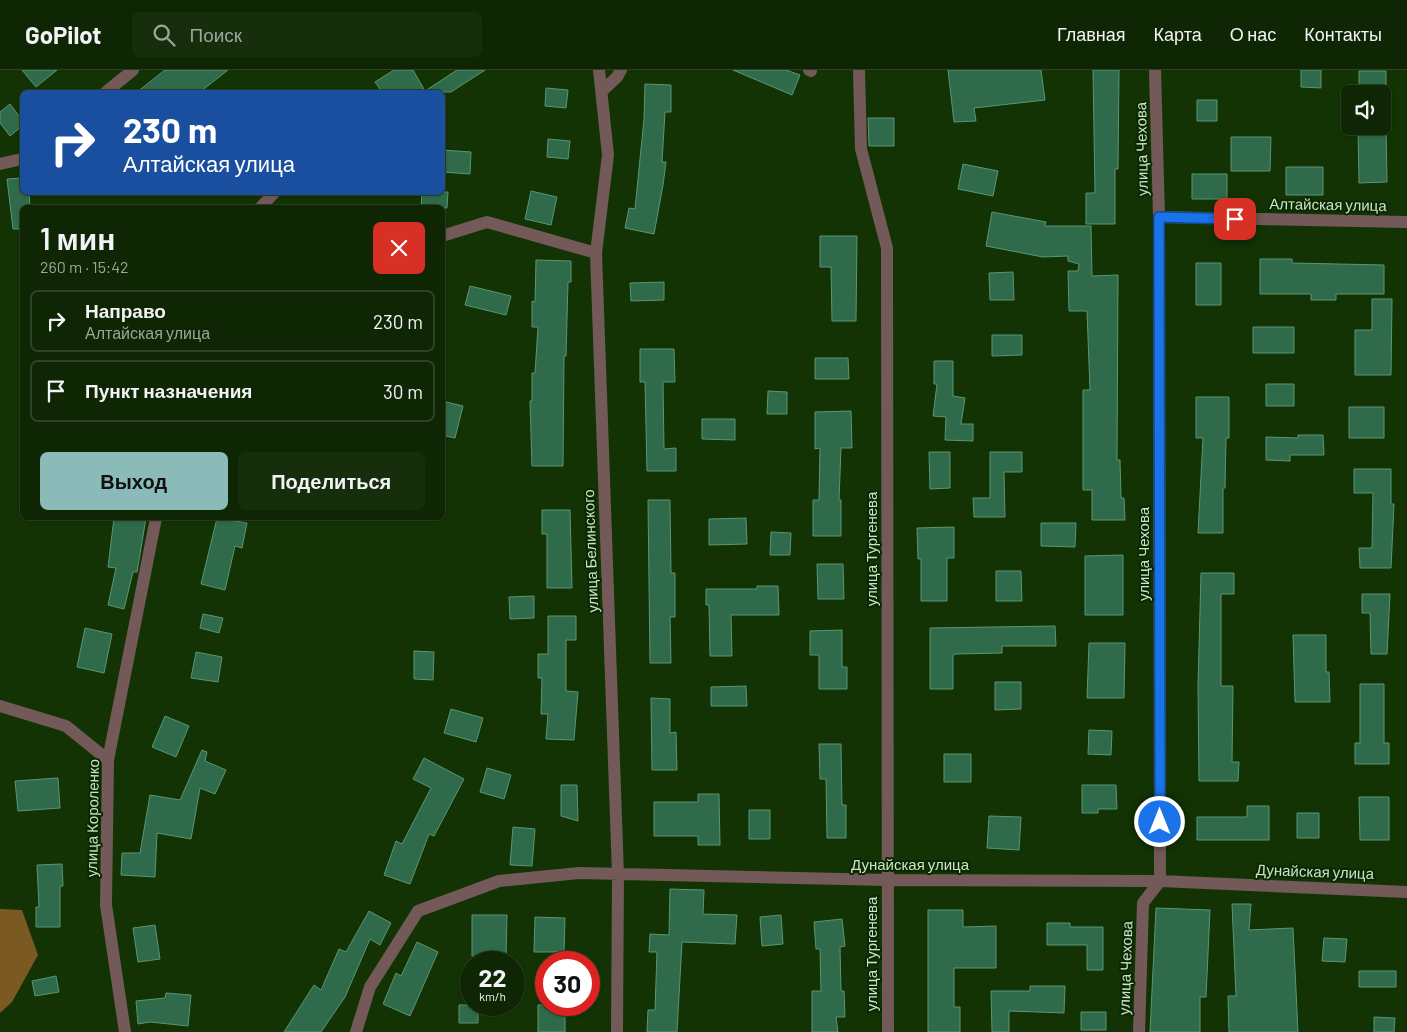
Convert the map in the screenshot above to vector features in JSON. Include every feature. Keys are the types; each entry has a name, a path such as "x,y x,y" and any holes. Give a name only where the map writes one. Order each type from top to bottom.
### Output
{"street":[{"path":"108,90 132,70"},
{"name":"улица Белинского","path":"599,70 608,155 596,253 618,875 617,1032"},
{"path":"602,91 617,77 621,70"},
{"name":"улица Тургенева","path":"859,70 861,149 887,248 888,1032"},
{"name":"улица Чехова","path":"1139,1032 1143,904 1160,881 1159,217 1156,70"},
{"path":"0,164 20,159"},
{"path":"263,205 272,195"},
{"name":"Алтайская улица","path":"1159,217 1407,222"},
{"path":"445,235 487,222 596,253"},
{"name":"улица Короленко","path":"125,1032 106,905 108,760 156,520"},
{"path":"0,706 66,726 108,760"},
{"name":"Дунайская улица","path":"356,1032 370,987 418,910 499,881 579,873 887,880 1160,881 1407,892"}],"shaded area":[{"path":"0,909 22,910 38,955 12,1002 0,1013"}],"building":[{"path":"22,70 57,70 36,87"},
{"path":"165,70 228,70 203,90 140,90"},
{"path":"394,70 413,70 424,90 381,90 375,82"},
{"path":"457,70 485,70 451,92 445,92 445,90 427,90"},
{"path":"733,70 786,70 800,75 792,95"},
{"path":"948,70 1041,70 1045,100 974,108 976,121 954,122"},
{"path":"1093,70 1119,70 1118,169 1115,169 1115,224 1086,224 1086,193 1095,193"},
{"path":"1301,70 1321,70 1321,88 1301,87"},
{"path":"1359,71 1386,71 1386,85 1359,85"},
{"path":"645,84 671,85 671,112 665,112 662,162 666,162 654,234 625,228 629,208 635,209 644,119"},
{"path":"546,88 568,90 566,108 545,106"},
{"path":"1197,100 1217,100 1217,121 1197,121"},
{"path":"10,104 20,117 20,128 10,136 0,123 0,112"},
{"path":"868,118 894,118 894,146 869,146"},
{"path":"1358,135 1386,135 1387,182 1359,183"},
{"path":"1231,137 1271,137 1270,171 1231,171"},
{"path":"548,139 570,141 568,159 547,157"},
{"path":"445,150 471,152 470,174 445,172"},
{"path":"963,164 998,171 993,196 958,189"},
{"path":"1286,167 1323,167 1323,195 1286,195"},
{"path":"1192,174 1227,174 1227,199 1192,199"},
{"path":"20,178 20,195 29,195 30,205 20,205 20,229 13,229 7,179"},
{"path":"531,191 557,197 551,225 525,219"},
{"path":"445,192 448,192 447,208 445,208 445,205 421,205 422,195 445,195"},
{"path":"992,212 1046,222 1045,226 1091,226 1092,276 1118,275 1117,460 1120,460 1121,498 1124,498 1125,520 1092,520 1092,490 1083,490 1083,390 1090,390 1087,311 1069,311 1068,271 1078,271 1079,264 1068,261 1068,256 1043,257 986,246"},
{"path":"820,236 857,236 856,321 832,321 831,267 820,267"},
{"path":"1260,259 1292,259 1292,263 1384,265 1384,294 1336,294 1336,300 1311,300 1311,294 1260,294"},
{"path":"536,260 571,261 571,282 568,282 566,356 564,356 563,466 532,466 530,401 532,401 532,373 535,373 538,327 532,327 532,301 535,302"},
{"path":"1196,263 1221,263 1221,305 1196,305"},
{"path":"1013,272 1014,300 990,300 989,273"},
{"path":"664,282 664,300 631,301 630,283"},
{"path":"470,286 511,296 506,315 465,305"},
{"path":"1372,299 1392,299 1391,375 1355,375 1355,330 1372,330"},
{"path":"1253,327 1294,327 1294,353 1253,353"},
{"path":"992,335 1022,335 1022,355 992,356"},
{"path":"640,349 674,349 675,382 663,382 664,449 676,448 676,471 647,471 645,382 640,382"},
{"path":"815,358 848,358 849,379 815,379"},
{"path":"934,361 953,361 953,396 965,398 961,424 973,424 973,441 945,440 946,417 933,416 937,384 934,384"},
{"path":"1266,384 1294,384 1294,406 1266,406"},
{"path":"768,391 787,392 787,414 767,414"},
{"path":"1196,397 1229,397 1229,438 1226,438 1225,488 1223,488 1223,533 1198,533 1203,438 1196,438"},
{"path":"445,402 463,406 455,438 445,436"},
{"path":"1349,407 1384,407 1384,438 1349,438"},
{"path":"851,411 852,448 841,448 839,500 841,500 841,536 813,536 813,500 819,500 820,448 815,449 815,412"},
{"path":"702,419 735,419 735,440 702,439"},
{"path":"1298,435 1323,435 1324,455 1290,455 1290,461 1266,460 1266,437 1298,438"},
{"path":"929,452 950,452 950,488 930,489"},
{"path":"990,452 1022,452 1022,472 1004,472 1005,517 974,517 973,498 990,498"},
{"path":"1354,469 1391,469 1391,504 1394,504 1391,568 1360,568 1359,548 1372,548 1373,493 1354,493"},
{"path":"648,500 670,500 671,573 675,573 675,617 670,617 671,663 650,663"},
{"path":"542,510 570,510 572,588 547,588 547,534 542,534"},
{"path":"746,518 747,544 709,545 709,519"},
{"path":"114,520 146,520 137,572 133,572 124,609 108,605 116,568 108,567"},
{"path":"217,520 247,523 242,548 235,546 225,590 201,584"},
{"path":"1041,523 1076,523 1075,547 1041,546"},
{"path":"954,527 954,558 947,558 947,601 921,601 921,559 918,559 917,528"},
{"path":"771,532 791,533 790,555 770,555"},
{"path":"1123,555 1123,615 1085,615 1085,556"},
{"path":"817,564 843,564 844,599 818,599"},
{"path":"996,571 1021,571 1022,601 996,601"},
{"path":"1201,573 1234,573 1234,594 1221,594 1221,686 1233,686 1232,762 1239,762 1238,781 1199,781 1198,686"},
{"path":"757,586 778,586 779,615 731,615 732,656 710,656 709,605 706,605 706,589 757,589"},
{"path":"1362,594 1390,594 1387,654 1371,654 1370,613 1362,613"},
{"path":"534,596 534,618 510,619 509,597"},
{"path":"203,614 223,618 219,633 200,628"},
{"path":"548,616 576,616 576,640 566,640 566,691 578,692 574,740 546,739 548,714 541,714 542,678 538,678 538,654 548,654"},
{"path":"1055,626 1056,646 1002,646 1002,653 953,655 953,689 930,689 930,628"},
{"path":"85,628 112,634 104,673 77,667"},
{"path":"842,630 842,667 847,667 847,689 819,689 819,655 810,655 810,631"},
{"path":"1293,635 1326,635 1326,672 1329,672 1330,702 1295,702"},
{"path":"1089,643 1125,643 1124,698 1087,698"},
{"path":"414,651 434,652 433,680 414,679"},
{"path":"196,652 222,657 218,682 191,678"},
{"path":"995,682 1021,682 1021,709 995,710"},
{"path":"1360,684 1384,684 1384,743 1389,743 1389,764 1355,764 1355,743 1360,743"},
{"path":"746,686 747,706 711,706 711,687"},
{"path":"651,698 670,699 670,733 676,732 677,770 652,770"},
{"path":"451,709 483,718 476,742 444,733"},
{"path":"165,716 189,726 176,757 152,747"},
{"path":"1089,730 1112,731 1111,755 1088,754"},
{"path":"819,744 841,744 842,805 846,805 846,838 827,838 826,779 820,779"},
{"path":"202,750 207,752 205,761 226,770 215,794 200,788 191,839 157,833 155,877 121,875 122,853 140,853 150,795 180,800"},
{"path":"944,754 971,754 971,782 944,782"},
{"path":"424,758 464,779 434,836 429,834 410,884 384,875 396,841 402,844 431,788 413,779"},
{"path":"487,768 511,775 504,799 480,792"},
{"path":"58,778 60,808 18,811 15,781"},
{"path":"561,785 577,785 578,821 561,816"},
{"path":"1082,785 1116,785 1117,809 1098,809 1098,813 1082,813"},
{"path":"698,794 719,794 720,845 698,845 698,836 654,836 654,802 698,802"},
{"path":"1359,797 1389,797 1389,840 1360,840"},
{"path":"1247,806 1269,806 1269,840 1197,840 1197,817 1247,817"},
{"path":"749,810 770,810 770,839 749,839"},
{"path":"1297,813 1319,813 1319,838 1297,838"},
{"path":"989,816 1021,817 1019,850 987,848"},
{"path":"513,827 535,829 532,866 510,865"},
{"path":"62,864 63,886 60,886 60,927 36,927 36,907 39,907 37,865"},
{"path":"670,889 704,890 703,914 737,915 735,944 682,942 677,1032 647,1032 648,1010 655,1010 657,952 649,952 650,934 669,935"},
{"path":"1232,904 1251,904 1249,930 1293,928 1298,1032 1229,1032 1228,996 1236,996"},
{"path":"1156,908 1210,910 1206,997 1200,997 1200,1032 1150,1032"},
{"path":"928,910 963,910 963,927 996,926 996,968 954,968 954,1007 960,1007 960,1032 928,1032"},
{"path":"369,911 391,923 380,945 370,939 345,997 321,1032 284,1032 314,985 321,990 339,949 346,952"},
{"path":"472,915 507,915 506,951 472,951"},
{"path":"781,915 783,944 762,946 760,917"},
{"path":"535,917 565,918 564,951 534,952"},
{"path":"842,919 845,946 840,947 841,991 844,991 845,1017 836,1017 838,1032 812,1032 812,991 821,991 820,949 816,949 814,922"},
{"path":"1047,923 1070,923 1070,927 1103,927 1103,970 1087,970 1087,945 1047,945"},
{"path":"155,925 160,959 138,962 133,928"},
{"path":"1324,938 1347,939 1345,962 1322,961"},
{"path":"417,942 438,952 410,1016 383,1004 396,973 401,976"},
{"path":"1359,971 1396,971 1396,987 1359,987"},
{"path":"56,976 59,992 35,996 32,981"},
{"path":"1030,986 1065,986 1064,1013 1009,1011 1009,1032 992,1032 991,991 1030,991"},
{"path":"166,993 191,995 188,1026 150,1022 138,1024 136,1001 165,998"},
{"path":"459,1005 460,1016 478,1016 478,1023 459,1023"},
{"path":"1081,1012 1106,1012 1106,1030 1081,1030"},
{"path":"538,1016 565,1016 565,1032 538,1032"},
{"path":"1374,1017 1395,1018 1394,1032 1374,1032"}],"route":[{"path":"1160,822 1159,217 1235,219"}]}
